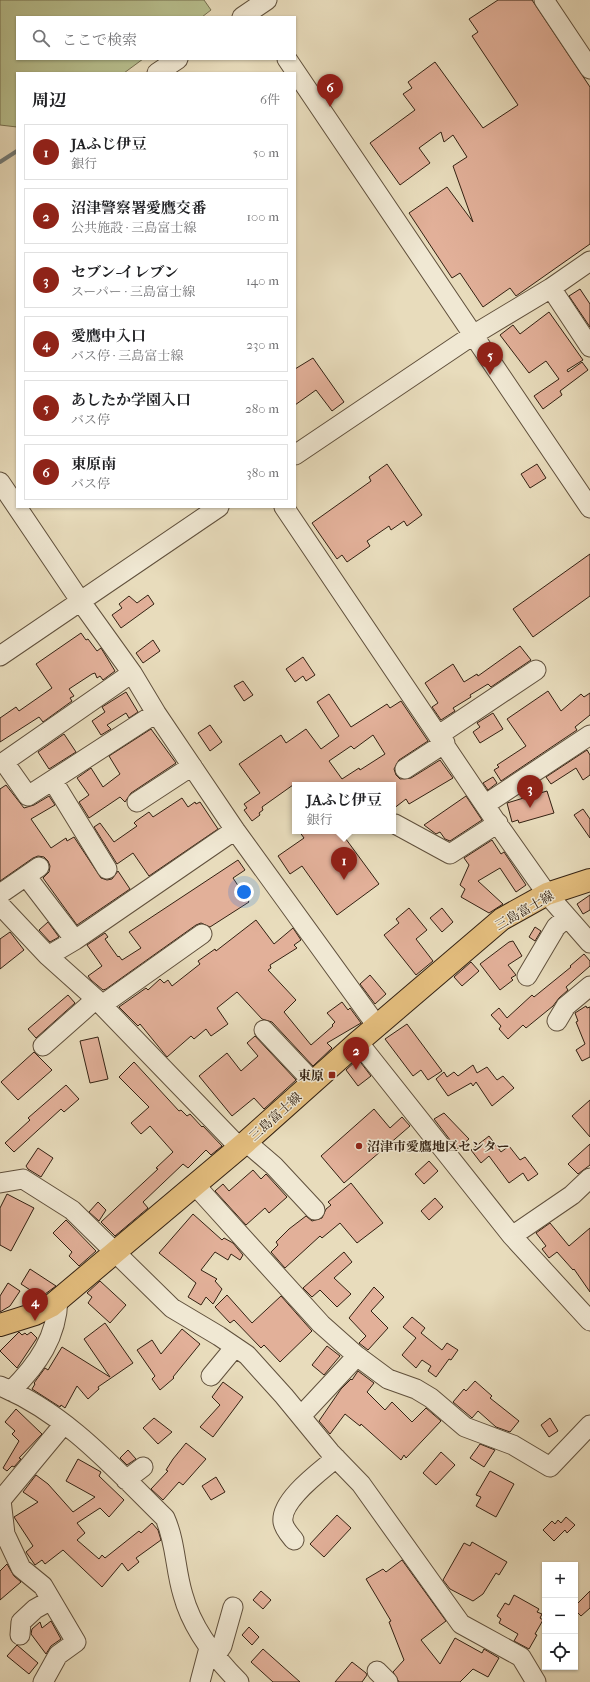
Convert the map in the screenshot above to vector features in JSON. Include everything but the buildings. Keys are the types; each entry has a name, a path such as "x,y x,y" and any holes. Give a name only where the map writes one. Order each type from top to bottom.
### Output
{"main road":[{"name":"三島富士線","path":"0,1325 35,1314 51,1306 243,1144 358,1042 502,919 547,894 590,880"}],"street":[{"path":"544,0 590,69"},
{"path":"158,72 176,60"},
{"path":"288,60 296,72"},
{"path":"296,72 590,508"},
{"path":"296,455 473,336 551,288 590,261"},
{"path":"551,288 590,347"},
{"path":"0,482 16,506"},
{"path":"18,508 81,602 132,673 156,713 235,830 377,1026"},
{"path":"0,656 218,508"},
{"path":"285,508 547,894 590,943"},
{"path":"405,769 442,739 536,670"},
{"path":"132,673 2,763 28,796 156,713"},
{"path":"486,804 590,735"},
{"path":"137,802 192,766"},
{"path":"53,781 107,869"},
{"path":"396,825 450,854 498,823"},
{"path":"48,956 75,940 235,830"},
{"path":"0,894 33,871 75,940"},
{"path":"0,906 48,956 99,1002 243,1144 274,1166 315,1210"},
{"path":"527,976 556,927 567,917"},
{"path":"43,1046 99,1002 202,934"},
{"path":"557,1021 566,1006 590,986"},
{"path":"264,1030 313,1082"},
{"path":"358,1042 512,1236 590,1321"},
{"path":"512,1236 572,1195 590,1178"},
{"path":"0,1183 23,1179 72,1210 172,1308 235,1346 246,1355 262,1371 336,1458 361,1484 461,1624 521,1657 536,1682"},
{"path":"195,1185 322,1324 357,1356 388,1379 416,1388 431,1398 465,1427 513,1445 550,1467 589,1429"},
{"path":"58,1299 58,1315 45,1351 6,1388 64,1424 88,1442 165,1518 172,1533 183,1596 212,1652 239,1682"},
{"path":"211,1376 235,1346"},
{"path":"301,1416 357,1356"},
{"path":"43,1682 58,1655 76,1642 43,1586 21,1568 2,1536 1,1500 64,1424"},
{"path":"294,1540 284,1528 282,1521 284,1512 298,1491 336,1458"},
{"path":"126,1480 143,1467"},
{"path":"20,1635 21,1622 35,1609 51,1600"},
{"path":"200,1682 212,1652 222,1646 233,1607"}],"green space":[{"path":"0,0 204,0 211,10 203,16 16,16 16,60 142,60 125,72 16,72 16,127 0,125"}],"waterway":[{"path":"0,162 16,152"}],"place":[{"name":"東原南","path":"330,107"},
{"name":"あしたか学園入口","path":"490,375"},
{"name":"セブン-イレブン","path":"530,808"},
{"name":"JAふじ伊豆","path":"344,880"},
{"name":"沼津警察署愛鷹交番","path":"356,1070"},
{"name":"東原","path":"332,1075"},
{"name":"沼津市愛鷹地区センター","path":"359,1146"},
{"name":"愛鷹中入口","path":"35,1321"}]}
